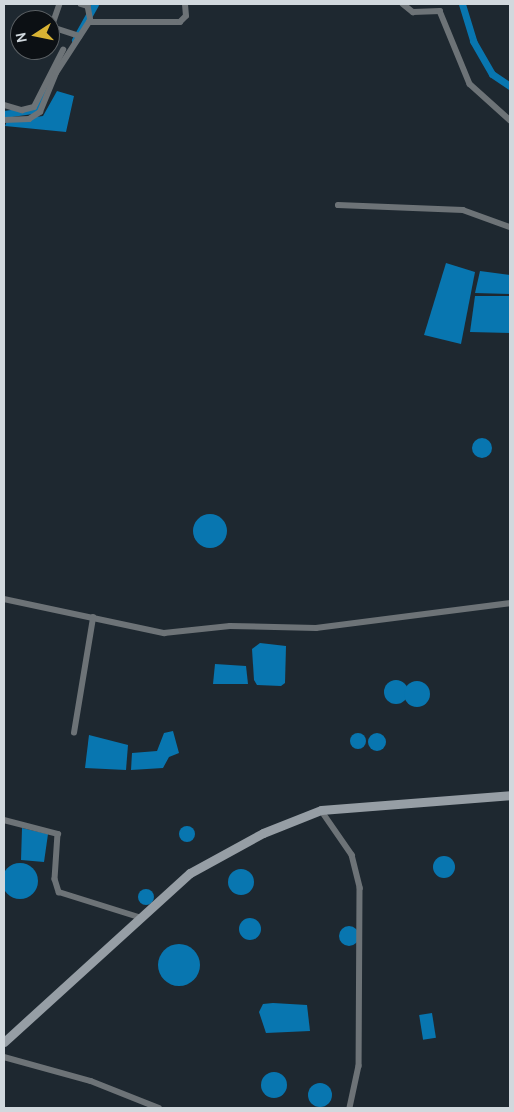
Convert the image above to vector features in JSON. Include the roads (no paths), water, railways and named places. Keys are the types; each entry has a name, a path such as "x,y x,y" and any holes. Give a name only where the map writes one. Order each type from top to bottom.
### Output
{"street":[{"path":"60,4 52,27 80,36"},
{"path":"81,4 88,6 86,15 91,21 180,22 186,16 185,4"},
{"path":"404,4 413,12 440,11 470,84 510,120"},
{"path":"4,120 28,119 40,112 56,73 91,21"},
{"path":"4,105 22,110 34,107 63,50"},
{"path":"338,205 463,210 510,227"},
{"path":"4,599 164,633 230,626 316,628 510,603"},
{"path":"74,733 92,618"},
{"path":"4,1042 139,917 190,873 263,833 321,810 510,796"},
{"path":"321,810 352,855 360,888 359,1066 350,1108"},
{"path":"4,820 58,834 55,879 59,892 139,917"},
{"path":"4,1057 91,1081 159,1108"}],"water":[{"path":"57,91 74,96 66,132 5,126 7,121 43,116"},
{"path":"446,263 475,272 461,344 424,335"},
{"path":"480,271 510,275 510,294 475,293"},
{"path":"475,296 510,296 510,333 470,332"},
{"path":"478,438 486,438 492,444 492,452 486,458 478,458 472,452 472,444"},
{"path":"210,514 217,515 222,519 226,524 226,538 222,543 217,547 210,548 203,547 198,543 194,538 193,531 194,524 198,519 203,515"},
{"path":"260,643 286,646 285,683 281,686 257,685 254,680 252,649"},
{"path":"215,664 246,666 248,684 213,684"},
{"path":"396,680 401,681 407,687 407,697 401,703 396,704 391,703 385,697 384,692 385,687 391,681"},
{"path":"417,681 426,685 430,694 426,703 417,707 408,703 404,694 408,685"},
{"path":"173,731 179,753 169,757 163,768 131,770 132,753 157,751 164,733"},
{"path":"355,733 361,733 366,738 364,747 355,749 350,744 350,738"},
{"path":"377,733 383,736 386,742 383,748 377,751 371,748 368,742 371,736"},
{"path":"89,735 128,745 126,770 85,768"},
{"path":"187,826 193,828 195,834 193,840 187,842 181,840 179,834 181,828"},
{"path":"22,828 48,834 44,862 21,860"},
{"path":"444,856 452,859 455,867 452,875 444,878 436,875 433,867 436,859"},
{"path":"20,863 33,868 38,881 33,894 20,899 7,894 2,881 7,868"},
{"path":"241,869 250,873 254,882 250,891 241,895 232,891 228,882 232,873"},
{"path":"146,889 152,891 154,897 152,903 146,905 140,903 138,897 140,891"},
{"path":"250,918 258,921 261,929 258,937 250,940 242,937 239,929 242,921"},
{"path":"349,926 356,929 359,936 356,943 349,946 342,943 339,936 342,929"},
{"path":"183,944 191,947 197,953 200,965 197,977 191,983 175,986 167,983 161,977 158,961 161,953 167,947"},
{"path":"263,1004 307,1005 310,1031 266,1033 259,1012"},
{"path":"432,1013 436,1038 423,1040 419,1015"},
{"path":"274,1072 283,1076 287,1085 283,1094 274,1098 265,1094 261,1085 265,1076"},
{"path":"320,1083 328,1087 332,1095 328,1103 320,1107 312,1103 308,1095 312,1087"}],"waterway":[{"path":"75,40 95,4"},
{"path":"462,4 473,41 492,74 510,86"},
{"path":"4,114 34,110 48,88"}]}
